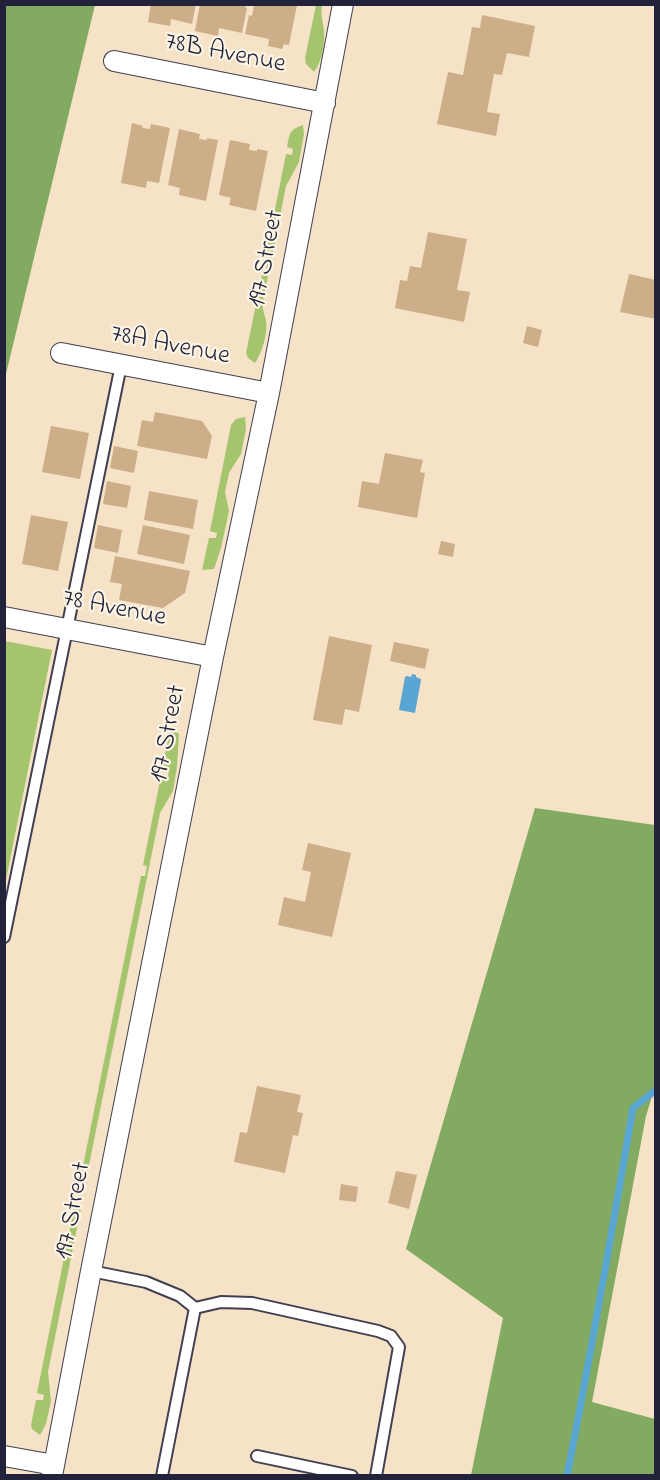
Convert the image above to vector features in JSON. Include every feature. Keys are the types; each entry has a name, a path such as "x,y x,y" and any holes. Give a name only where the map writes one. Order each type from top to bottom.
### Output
{"street":[{"name":"197 Street","path":"53,1471 213,657 269,393 343,4"},
{"name":"78B Avenue","path":"114,61 325,103"},
{"name":"78A Avenue","path":"62,353 269,393"},
{"name":"78 Avenue","path":"4,617 213,657"},
{"path":"4,1456 53,1471"}],"lane":[{"path":"4,937 121,365"},
{"path":"91,1271 146,1282 180,1296 195,1308"},
{"path":"195,1308 221,1302 252,1302 391,1336 399,1347 376,1476"},
{"path":"162,1476 195,1308"},
{"path":"257,1456 352,1476"}],"green space":[{"path":"4,5 95,5 5,378"},
{"path":"316,5 322,5 324,38 321,59 314,72 306,64 305,58"},
{"path":"303,125 304,134 299,162 286,186 263,301 266,320 265,337 255,363 248,358 246,353 263,270 266,270 268,257 265,257 271,229 274,229 276,220 273,219 286,154 292,155 293,149 287,147 291,133"},
{"path":"245,417 246,429 241,454 229,473 225,492 229,511 221,548 214,569 202,570 209,538 216,538 217,533 210,531 231,425 236,419"},
{"path":"4,641 52,650 5,885"},
{"path":"170,729 179,734 173,791 160,813 86,1180 80,1181 141,876 145,876 147,866 143,865 161,776 168,776 169,771 162,769"},
{"path":"535,808 655,825 655,1086 646,1116 592,1402 655,1419 655,1475 471,1475 503,1318 406,1249"},
{"path":"75,1203 81,1208 48,1372 51,1401 46,1424 40,1435 32,1429 31,1425 36,1400 43,1400 44,1395 37,1393"}],"water":[{"path":"412,674 421,679 415,713 399,710 405,677 411,677"}],"building":[{"path":"151,4 196,4 192,24 171,19 170,26 148,22"},
{"path":"200,4 246,4 242,33 219,28 218,36 195,31"},
{"path":"254,5 297,5 289,45 284,44 282,49 268,46 269,39 245,34 249,15 252,16"},
{"path":"482,15 535,26 529,57 507,53 502,75 494,74 487,112 500,114 496,136 437,124 448,72 463,75 472,27 480,28"},
{"path":"132,123 143,126 142,128 150,129 151,124 170,128 159,183 147,181 146,188 121,183"},
{"path":"179,129 200,134 199,139 218,140 206,201 179,195 180,188 168,185"},
{"path":"230,140 250,144 249,150 268,151 256,211 229,205 231,198 219,195"},
{"path":"428,232 467,239 457,290 470,292 464,322 395,308 400,280 407,281 410,266 421,268"},
{"path":"629,274 656,280 656,319 620,312"},
{"path":"527,326 542,330 538,347 523,343"},
{"path":"155,412 202,421 212,436 207,459 137,446 142,420 153,422"},
{"path":"51,426 89,433 80,479 42,472"},
{"path":"114,446 138,451 134,473 110,468"},
{"path":"385,453 423,460 420,472 425,473 417,518 358,507 362,481 379,484"},
{"path":"107,481 131,486 127,508 103,504"},
{"path":"149,491 198,500 193,529 144,520"},
{"path":"31,515 68,522 58,571 22,564"},
{"path":"98,525 122,530 118,553 94,548"},
{"path":"143,525 190,535 184,564 137,554"},
{"path":"441,541 455,544 453,557 438,554"},
{"path":"115,556 190,571 185,593 163,608 119,600 122,584 110,582"},
{"path":"329,636 372,645 359,712 345,709 342,725 313,720"},
{"path":"394,642 429,649 425,669 390,661"},
{"path":"308,843 351,853 332,937 278,925 284,897 305,902 311,872 302,870"},
{"path":"257,1086 301,1095 297,1112 303,1113 298,1136 293,1135 285,1173 234,1162 240,1132 247,1133"},
{"path":"396,1171 417,1175 409,1209 388,1203"},
{"path":"341,1184 358,1187 356,1202 339,1200"}],"waterway":[{"path":"567,1476 633,1108 656,1090"}]}
